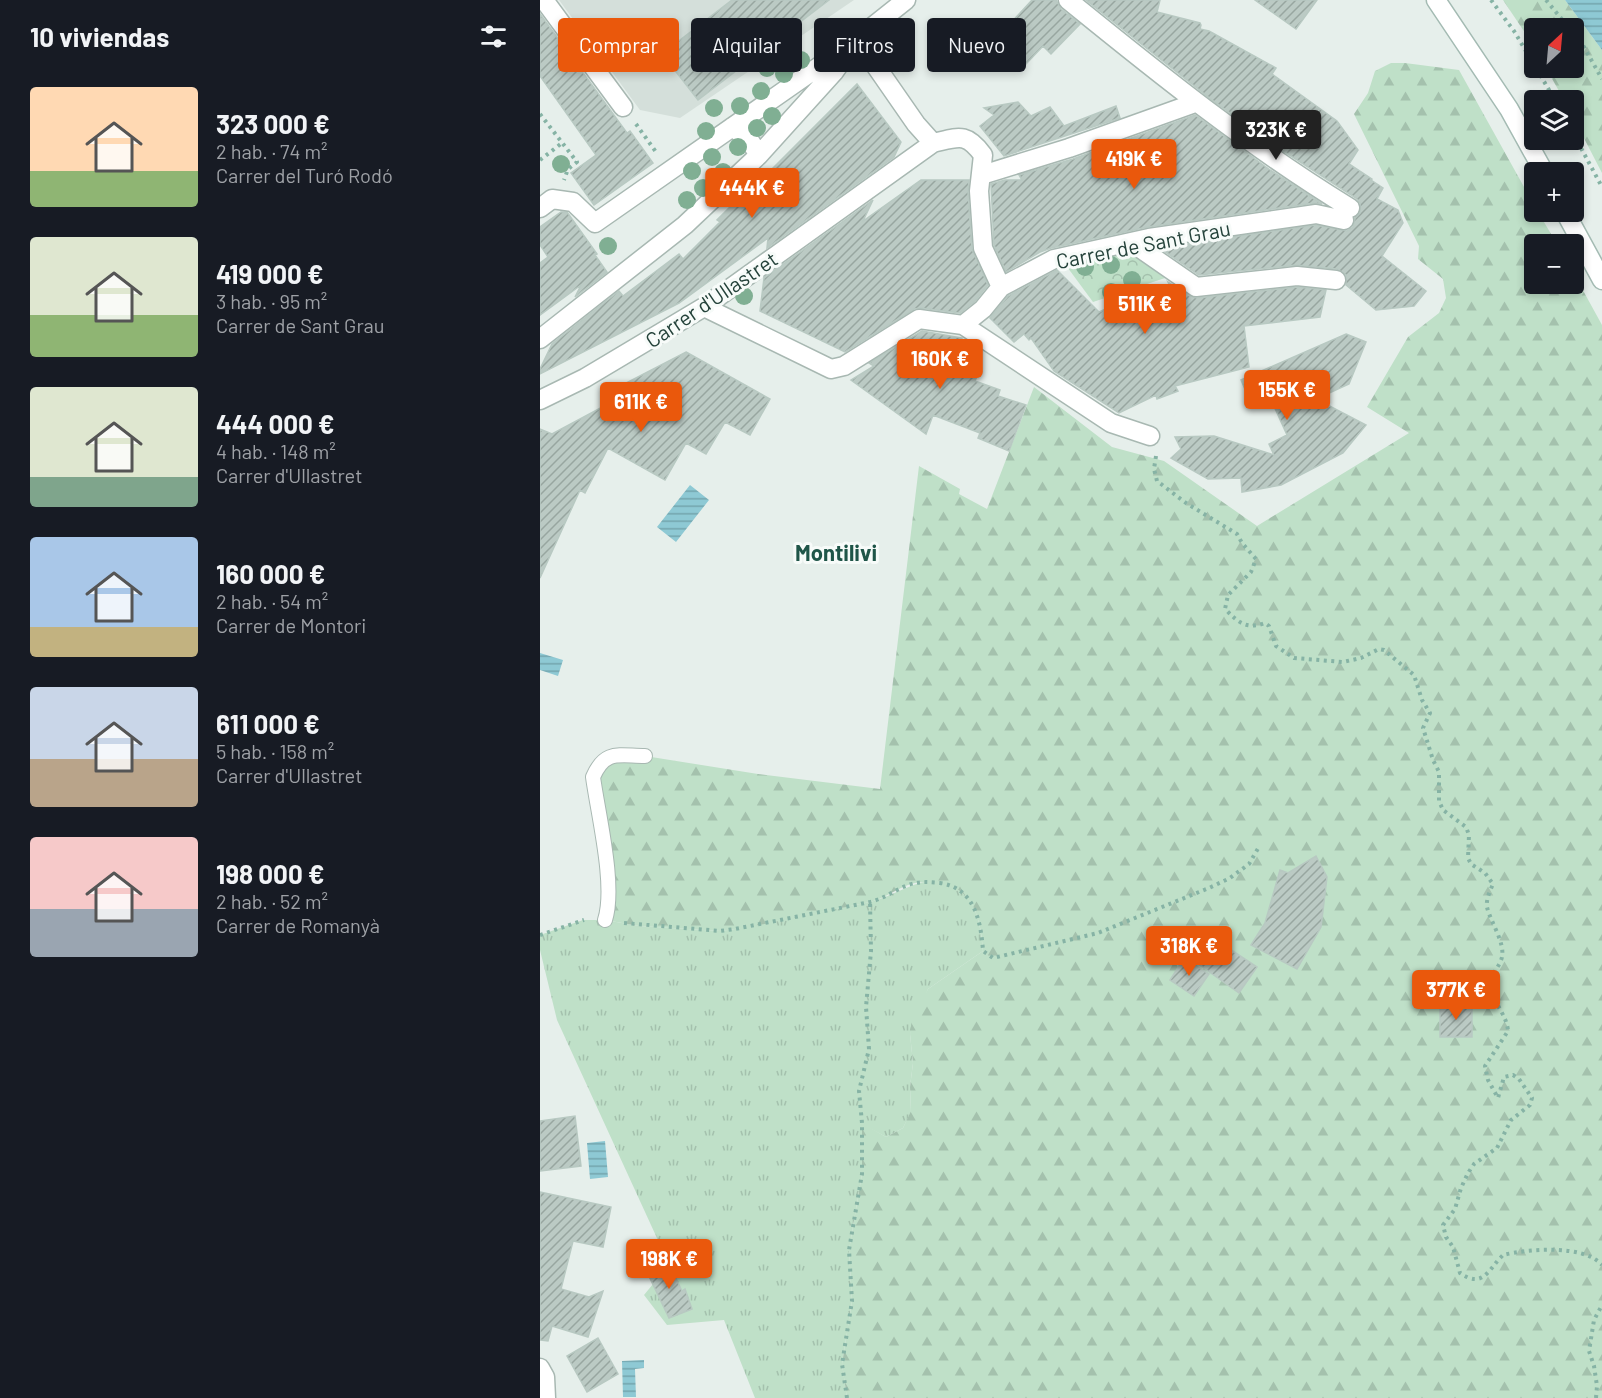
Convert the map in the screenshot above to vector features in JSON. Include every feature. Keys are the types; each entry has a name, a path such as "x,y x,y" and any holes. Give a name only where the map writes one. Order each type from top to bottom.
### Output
{"street":[{"path":"544,0 622,107"},
{"path":"883,18 906,0"},
{"path":"1068,0 1205,110 1305,179 1305,215"},
{"path":"1436,0 1509,109 1538,162"},
{"path":"540,208 552,199 573,202 595,223 814,71"},
{"path":"540,339 685,225 759,155 834,72"},
{"path":"880,72 913,119 933,142"},
{"path":"1001,288 982,248 979,191 982,175 1069,148 1192,104"},
{"path":"732,127 748,138 759,155"},
{"name":"Carrer d'Ullastret","path":"540,400 585,378 704,307 933,142 960,136 975,144 983,155 982,175"},
{"name":"Carrer de Sant Grau","path":"963,326 1001,288 1054,259 1131,242 1305,215 1347,214 1305,179"},
{"path":"1570,222 1602,280"},
{"path":"1131,242 1196,287 1298,276 1336,280"},
{"path":"704,307 831,369 844,366 919,319 963,326 1111,423 1146,434"},
{"path":"540,1368 545,1377 546,1398"}],"lane":[{"path":"605,920 609,907 608,876 593,777 599,763 610,756 645,756"}],"path":[{"path":"1491,0 1514,32 1549,90"},
{"path":"1546,0 1561,18"},
{"path":"1584,48 1602,79"},
{"path":"622,107 654,149"},
{"path":"540,114 577,162"},
{"path":"540,160 562,143"},
{"path":"1582,150 1602,186"},
{"path":"1146,434 1156,450 1154,469 1157,481 1186,503 1237,534 1256,559 1251,572 1226,598 1225,609 1233,617 1242,624 1254,627 1265,623 1269,626 1276,646 1294,658 1343,662 1361,658 1378,649 1384,650 1414,675 1422,700 1430,713 1424,729 1439,772 1439,801 1443,810 1466,827 1469,835 1468,858 1471,864 1485,873 1493,884 1487,906 1494,922 1502,957 1493,975 1491,986 1496,1003 1508,1024 1508,1031 1485,1066 1488,1080 1498,1098 1504,1077 1513,1075 1519,1079 1532,1098 1530,1105 1511,1120 1497,1148 1474,1164 1461,1188 1455,1209 1443,1225 1446,1237 1453,1247 1460,1273 1472,1279 1480,1279 1503,1255 1554,1248 1586,1255 1602,1265"},
{"path":"540,935 583,920 720,931 750,927 870,902 920,882 930,881 948,883 958,888 976,910 983,951 993,958 1098,933 1209,888 1230,878 1249,864 1260,845"},
{"path":"847,1398 842,1364 852,1301 849,1250 862,1174 862,1123 859,1091 869,1049 866,1007 871,951 870,902"},
{"path":"1596,1398 1597,1386 1589,1351 1594,1320 1602,1305"}],"shaded area":[{"path":"559,0 854,0 827,18 814,18 814,27 802,35 802,18 691,18 691,72 748,72 680,118 640,110 612,72 679,72 679,18 572,18"}],"green space":[{"path":"1503,0 1565,0 1578,18 1524,18 1524,31"},
{"path":"1584,26 1602,50 1602,173 1584,138 1584,90 1558,90 1552,78 1584,78"},
{"path":"1391,63 1459,70 1524,187 1524,222 1544,222 1551,234 1524,234 1524,294 1584,292 1602,325 1602,1398 847,1398 842,1364 852,1301 849,1250 862,1174 862,1123 886,1137 903,1128 911,1111 910,1087 913,1063 910,1034 912,1018 928,989 983,951 978,918 968,899 952,886 924,882 908,885 870,902 720,931 639,926 605,920 598,814 599,763 645,756 758,774 880,789 919,466 960,489 959,494 987,509 1034,387 1112,447 1164,461 1257,526 1409,433 1367,407 1408,337 1439,313 1446,298 1443,279 1418,259 1419,246 1354,114 1368,93 1375,71"},
{"path":"1130,244 1168,277 1093,302 1062,260"},
{"path":"930,881 954,886 970,900 977,916 983,951 928,989 910,1034 913,1063 910,1087 911,1112 903,1128 886,1137 862,1124 862,1174 849,1250 852,1301 842,1364 847,1398 755,1398 724,1320 667,1325 644,1295 653,1284 673,1273 557,1020 540,950 540,935 583,920 720,931 735,929 870,902"}],"water":[{"path":"1565,0 1602,0 1602,50 1584,26 1584,18 1578,18"},
{"path":"690,485 709,500 676,542 657,527"},
{"path":"540,653 563,660 558,676 540,670"},
{"path":"605,1141 608,1177 590,1179 587,1143"},
{"path":"644,1360 644,1368 635,1369 636,1397 623,1397 622,1361"}],"building":[{"path":"732,0 829,0 802,21 802,18 709,18"},
{"path":"1032,0 1056,0 1061,9 1080,24 1051,54 1043,46 1026,64 1026,18 1015,18"},
{"path":"1086,0 1160,0 1157,12 1200,23 1200,29 1209,31 1276,68 1272,74 1337,121 1358,150 1349,164 1383,188 1377,199 1398,210 1403,223 1382,256 1426,291 1414,306 1376,310 1346,285 1346,275 1337,269 1296,265 1199,275 1164,251 1163,247 1316,225 1347,231 1353,227 1355,218 1360,213 1360,203 1356,198 1283,151 1212,100"},
{"path":"1255,0 1317,0 1296,29"},
{"path":"540,14 558,39 558,72 582,72 627,133 630,131 653,163 594,205 571,173 596,155 540,76"},
{"path":"691,32 691,72 735,72 698,100 676,72 679,72 679,41"},
{"path":"857,84 901,142 894,157 767,248 768,238 679,303 540,374 540,369 552,344 619,291 623,296 679,254 683,259 720,222 717,220 745,192 747,194"},
{"path":"1018,102 1031,116 1050,107 1064,126 1116,106 1120,118 1004,156 980,126 994,115 984,108"},
{"path":"1195,115 1270,170 1322,204 1314,203 1147,227 1051,248 1006,272 994,245 991,184 1005,180 1022,180 1019,175 1073,159"},
{"path":"921,180 969,180 972,249 988,285 975,301 960,313 914,309 845,352 760,311 764,278 873,200 863,221"},
{"path":"561,212 567,212 607,272 575,297 581,285 540,315 540,263 548,257 540,245 540,227"},
{"path":"1057,270 1099,312 1169,284 1168,282 1197,298 1297,287 1326,290 1320,317 1244,326 1249,367 1175,386 1178,391 1157,399 1156,395 1119,413 1054,371 1031,338 1029,340 1024,334 1014,342 990,318 1008,296"},
{"path":"922,331 962,338 952,365 978,374 975,381 1000,390 998,396 1026,405 1009,451 978,438 980,433 933,415 926,434 851,380 874,366 869,363"},
{"path":"1346,334 1366,342 1349,384 1316,399 1366,425 1343,453 1281,485 1242,492 1241,478 1208,479 1171,458 1181,449 1175,437 1214,436 1274,455 1269,444 1287,435 1268,393 1250,401 1241,380"},
{"path":"686,352 770,399 750,435 725,422 706,454 686,443 665,480 608,448 585,493 580,490 540,578 540,429 552,434 638,388 628,382"},
{"path":"1316,856 1327,877 1321,927 1297,969 1251,945 1265,923 1280,870 1288,873"},
{"path":"1210,936 1257,967 1239,993 1194,961"},
{"path":"1184,958 1209,974 1194,996 1170,980"},
{"path":"1440,1006 1472,1006 1472,1037 1440,1037"},
{"path":"575,1116 581,1166 540,1171 540,1121"},
{"path":"540,1192 611,1207 603,1247 573,1241 561,1289 589,1297 603,1291 588,1337 552,1326 548,1341 540,1340"},
{"path":"667,1260 682,1291 685,1289 692,1309 669,1318 646,1270"},
{"path":"598,1338 618,1374 587,1392 567,1356"}],"district":[{"name":"Montilivi","path":"836,552"}]}
